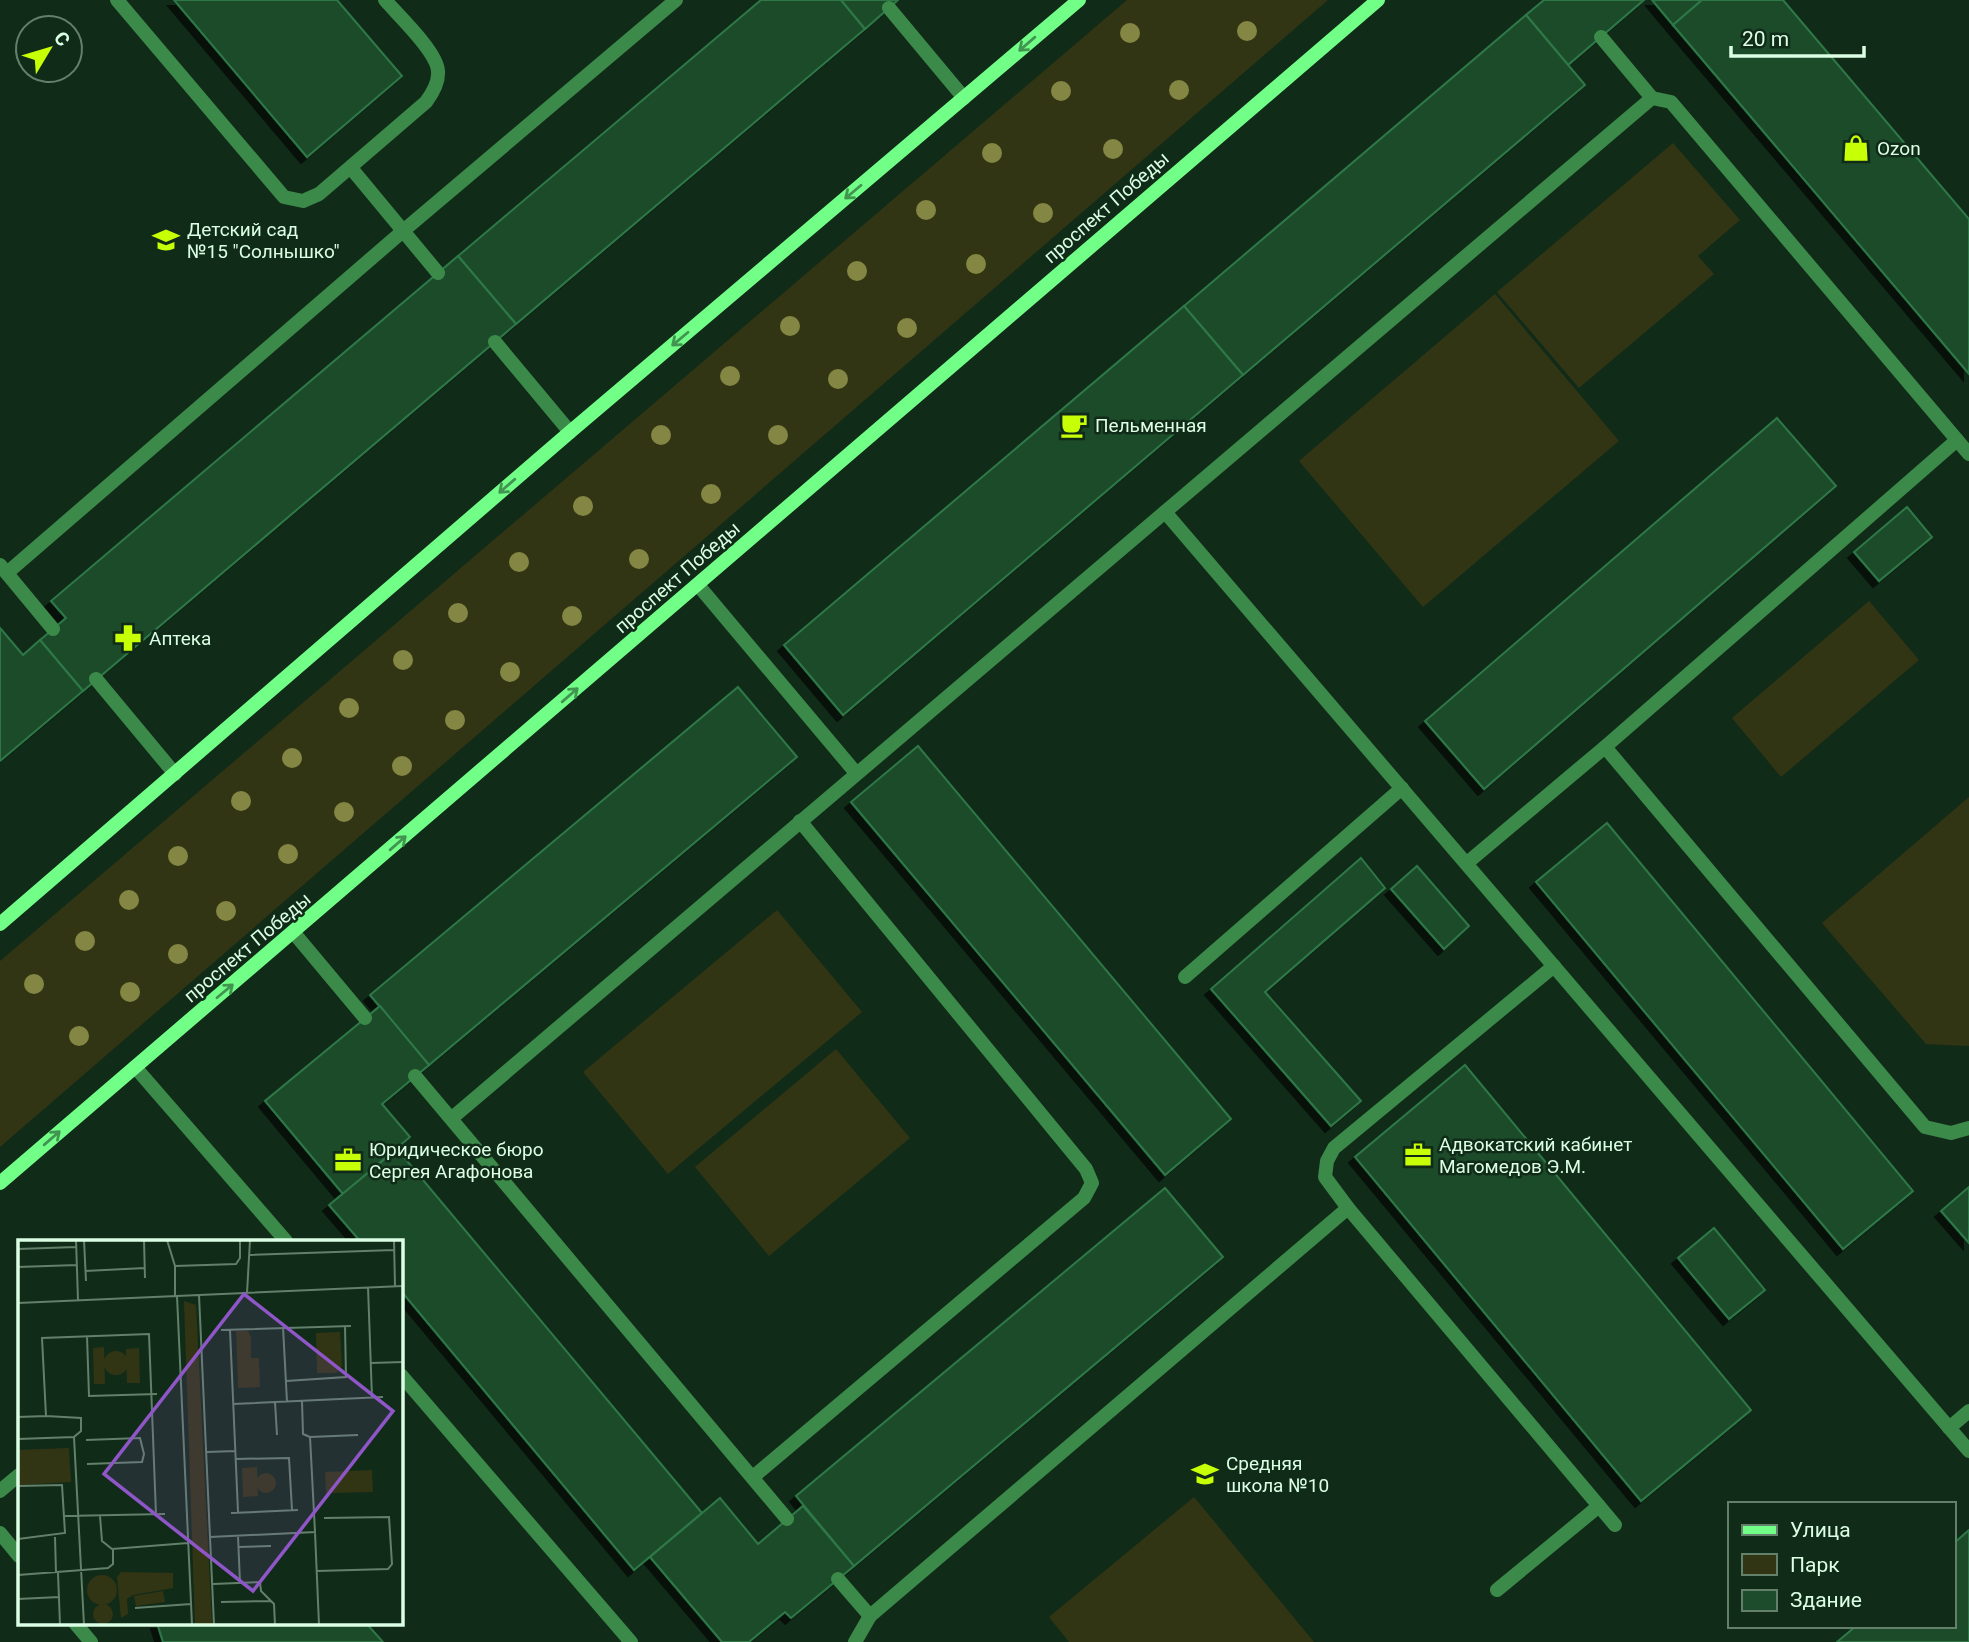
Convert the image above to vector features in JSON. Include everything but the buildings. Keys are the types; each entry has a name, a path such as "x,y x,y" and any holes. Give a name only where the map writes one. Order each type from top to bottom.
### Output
{"main road":[{"path":"0,924 570,432 1079,0"},
{"name":"проспект Победы","path":"0,1183 1378,0"}],"lane":[{"path":"117,0 284,197 303,201 319,194 351,167 426,102 435,89 439,72 434,57 385,0"},
{"path":"53,629 3,569 676,0"},
{"path":"889,8 964,98"},
{"path":"1601,37 1653,98 1671,102 1969,454"},
{"path":"452,1118 1653,98"},
{"path":"351,167 438,273"},
{"path":"495,342 570,432"},
{"path":"1467,863 1605,747 1957,440"},
{"path":"1165,512 1969,1451"},
{"path":"698,585 856,773"},
{"path":"96,680 175,774"},
{"path":"1605,747 1925,1127 1951,1133 1969,1128"},
{"path":"1185,977 1402,788"},
{"path":"753,1477 1084,1198 1092,1183 1086,1169 800,821"},
{"path":"293,933 365,1017"},
{"path":"1554,966 1334,1148 1327,1161 1325,1177 1348,1208 1615,1525"},
{"path":"135,1067 285,1240"},
{"path":"415,1076 787,1519"},
{"path":"855,1642 870,1616 1348,1208"},
{"path":"402,1376 631,1642"},
{"path":"1949,1428 1969,1411"},
{"path":"0,1491 18,1476"},
{"path":"1497,1590 1599,1506"},
{"path":"0,1533 18,1555"},
{"path":"838,1579 870,1616"},
{"path":"76,1624 91,1642"}],"green space":[{"path":"1127,0 1328,0 0,1147 0,961"},
{"path":"1673,143 1740,220 1698,256 1714,274 1579,388 1497,292"},
{"path":"1495,294 1619,441 1423,607 1299,461"},
{"path":"1869,601 1919,660 1781,777 1732,718"},
{"path":"1969,797 1969,1046 1926,1044 1822,923"},
{"path":"777,910 862,1012 668,1174 583,1072"},
{"path":"836,1049 910,1138 769,1256 695,1167"},
{"path":"1194,1497 1314,1642 1069,1642 1049,1617"}],"place":[{"name":"Ozon","path":"1856,148"},
{"name":"Детский сад №15 \"Солнышко\"","path":"166,240"},
{"name":"Пельменная","path":"1074,425"},
{"name":"Аптека","path":"128,638"},
{"name":"Адвокатский кабинет Магомедов Э.М.","path":"1418,1155"},
{"name":"Юридическое бюро Сергея Агафонова","path":"348,1160"},
{"name":"Средняя школа №10","path":"1205,1474"}]}
